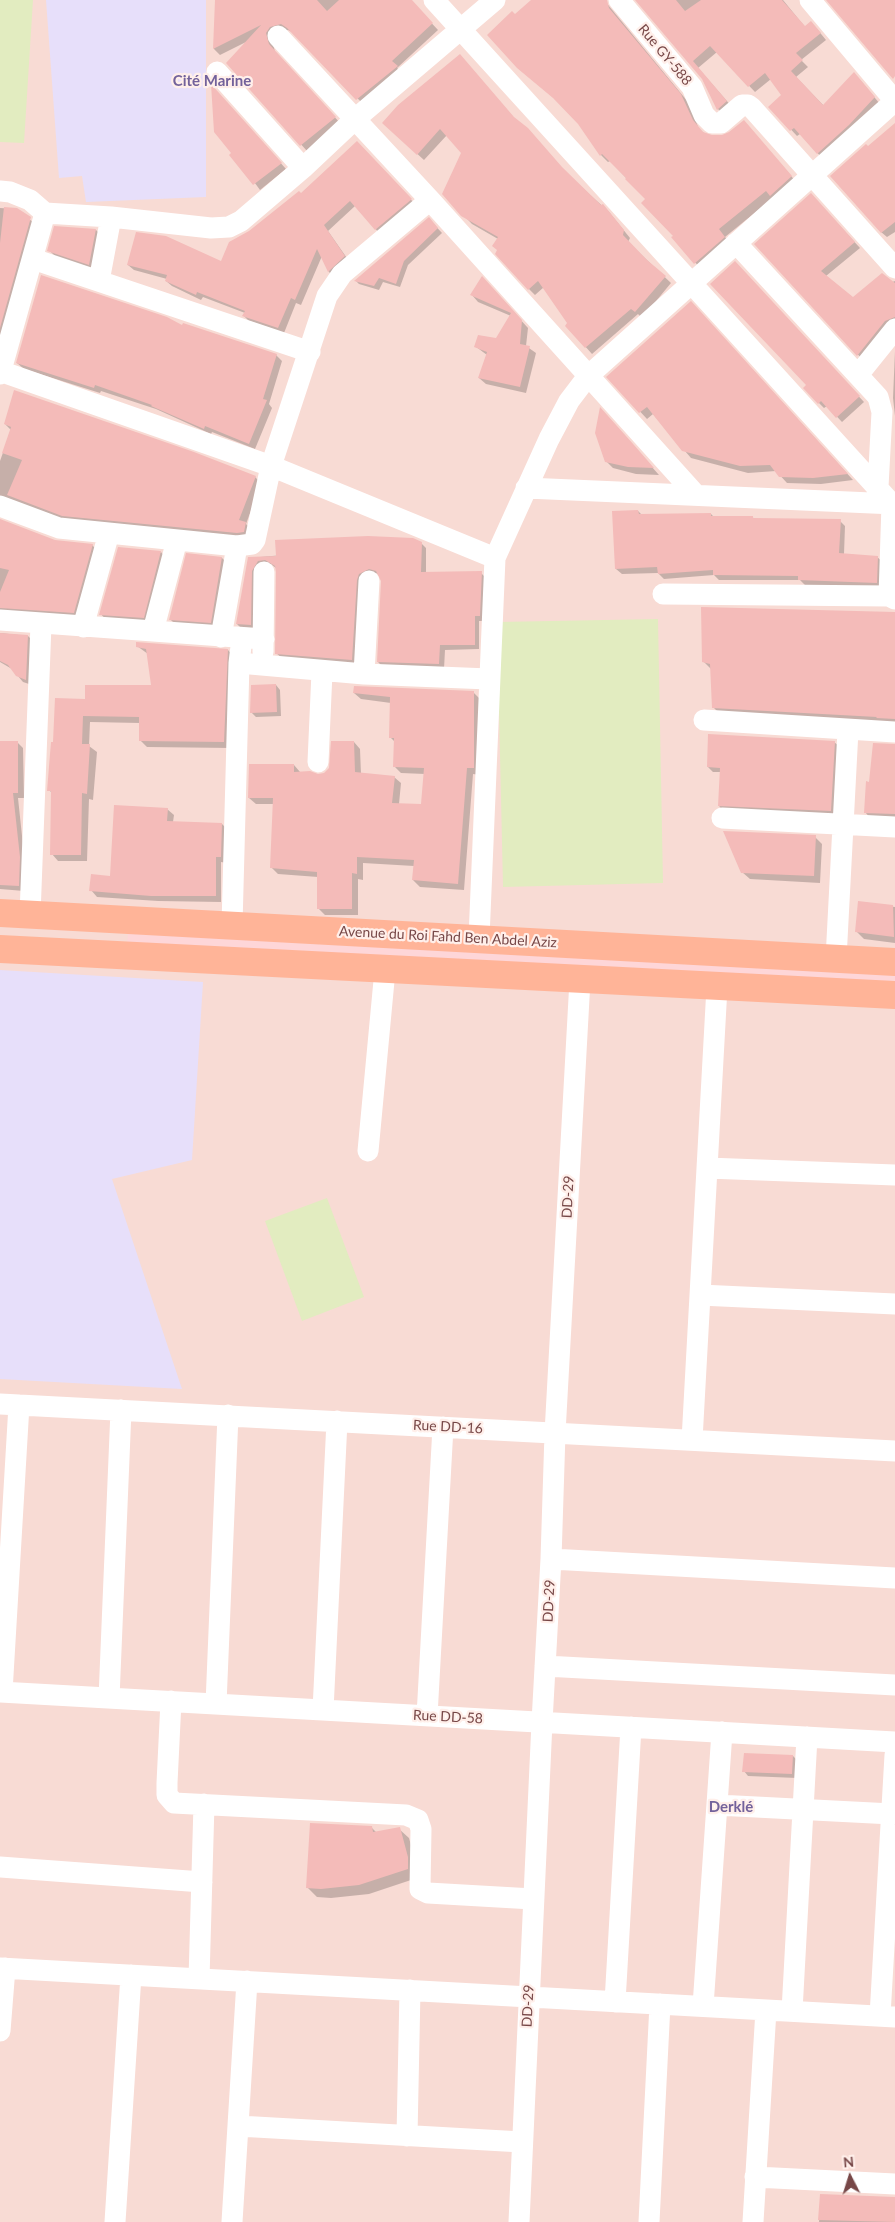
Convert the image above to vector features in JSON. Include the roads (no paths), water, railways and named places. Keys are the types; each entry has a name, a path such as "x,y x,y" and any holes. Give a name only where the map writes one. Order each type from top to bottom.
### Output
{"main road":[{"name":"Avenue du Roi Fahd Ben Abdel Aziz","path":"0,913 895,962"},
{"path":"0,949 895,995"}],"street":[{"path":"434,0 893,504 892,598 663,594"},
{"path":"0,191 10,192 30,200 45,212 210,228 229,227 241,221 303,168 354,120 495,0"},
{"name":"Rue GY-588","path":"619,0 692,87 704,115 712,123 721,123 742,105 748,105 812,176"},
{"path":"479,938 495,558 568,401 588,376 895,101 810,0"},
{"path":"278,36 430,200 696,494"},
{"path":"217,72 303,168"},
{"path":"812,176 895,268"},
{"path":"0,506 59,528 237,546 252,544 255,540 271,466 327,296 334,283 342,274 430,200"},
{"path":"45,212 0,372 271,466 495,558"},
{"path":"99,281 111,217"},
{"path":"736,243 878,397 881,405 881,464 878,486"},
{"path":"33,259 310,352"},
{"path":"858,375 895,329"},
{"path":"526,488 893,504"},
{"path":"83,627 109,533"},
{"path":"154,632 178,540"},
{"path":"232,925 239,663 232,638 237,546"},
{"path":"262,664 264,572"},
{"path":"364,674 369,581"},
{"path":"0,620 264,639"},
{"path":"30,915 40,624"},
{"path":"239,663 322,672 489,679"},
{"path":"318,762 322,672"},
{"path":"704,720 895,732"},
{"path":"836,959 848,730"},
{"path":"722,818 895,826"},
{"path":"368,1151 385,970"},
{"name":"DD-29","path":"519,2222 528,1997 551,1559 555,1433 580,980"},
{"path":"692,1440 717,987"},
{"path":"707,1168 895,1175"},
{"path":"700,1294 895,1304"},
{"path":"1,1692 9,1404"},
{"name":"Rue DD-16","path":"9,1404 895,1451"},
{"path":"109,1698 121,1410"},
{"path":"216,1704 228,1415"},
{"path":"322,1710 337,1421"},
{"path":"427,1716 443,1427"},
{"path":"551,1559 895,1578"},
{"path":"545,1666 895,1685"},
{"name":"Rue DD-58","path":"1,1692 895,1742"},
{"path":"171,1701 167,1795 174,1802 406,1815 418,1820 422,1829 420,1889 428,1893 533,1899"},
{"path":"615,2002 631,1727"},
{"path":"703,2006 722,1732"},
{"path":"792,2011 807,1737"},
{"path":"0,2031 2,1968 888,2016 895,1754"},
{"path":"199,1979 204,1804"},
{"path":"717,1805 892,1814"},
{"path":"0,1867 202,1882"},
{"path":"115,2222 131,1975"},
{"path":"232,2222 247,1981"},
{"path":"407,2136 410,1990"},
{"path":"649,2222 660,2004"},
{"path":"753,2222 766,2010"},
{"path":"238,2126 522,2142"},
{"path":"755,2178 895,2184"}],"district":[{"name":"Cité Marine","path":"212,81"},
{"name":"Derklé","path":"731,1807"}]}
